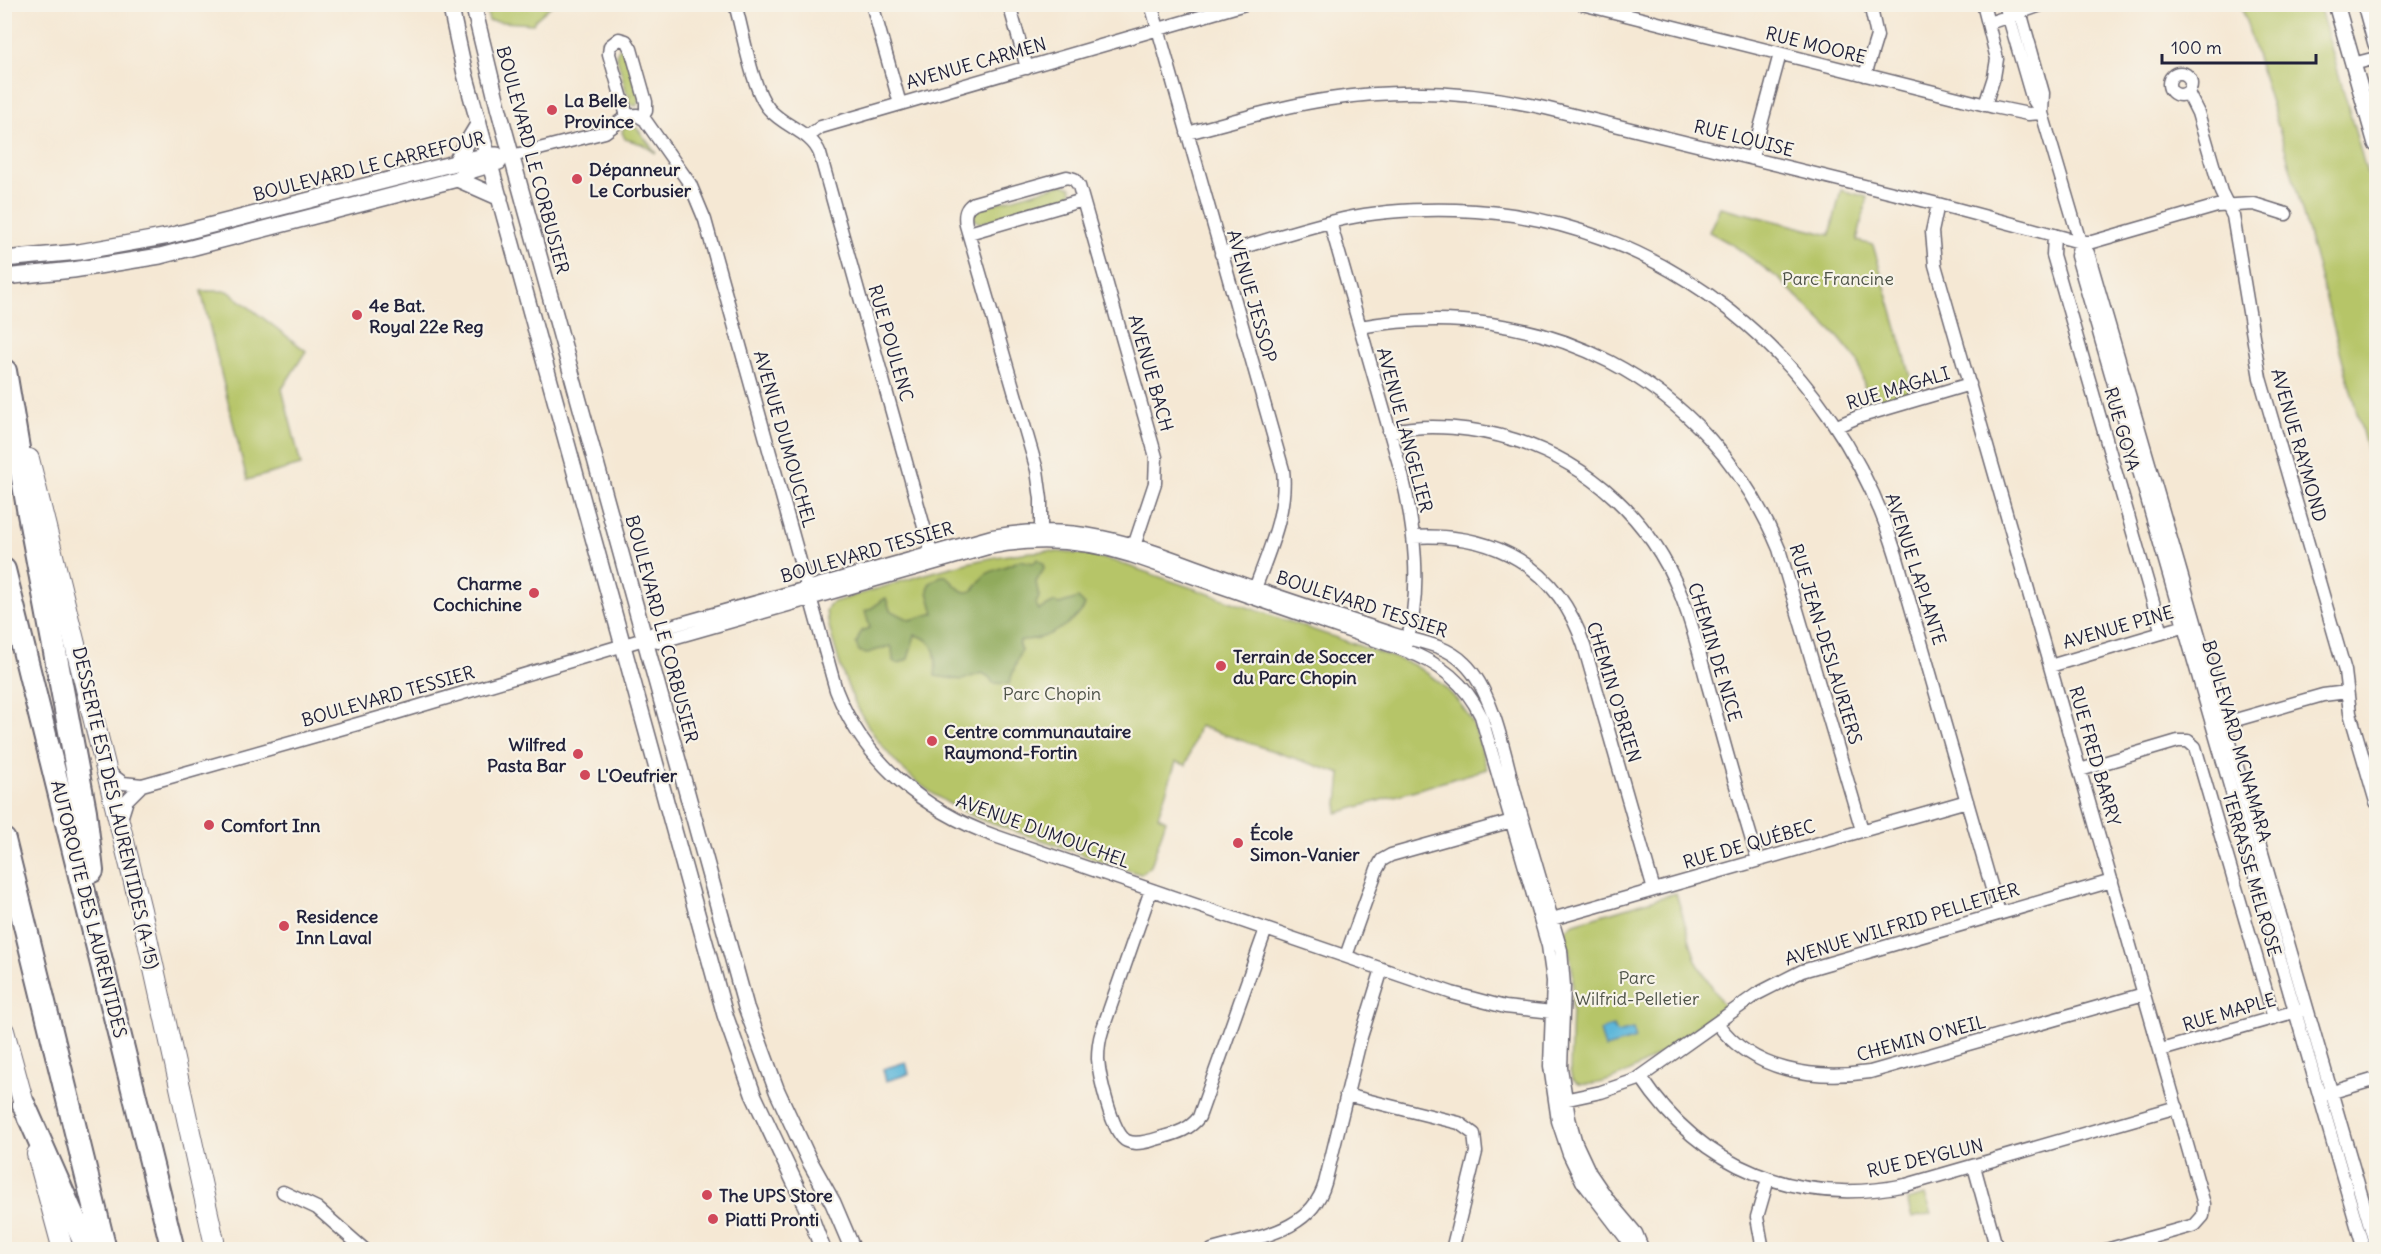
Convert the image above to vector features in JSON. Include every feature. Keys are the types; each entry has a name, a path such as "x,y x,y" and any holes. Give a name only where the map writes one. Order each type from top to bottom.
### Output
{"highway":[{"path":"5,370 29,514 85,811 100,950"},
{"name":"AUTOROUTE DES LAURENTIDES","path":"4,570 173,1250"},
{"path":"4,840 105,1250"},
{"path":"4,893 46,1005"},
{"path":"24,1105 88,1250"}],"main road":[{"name":"DESSERTE EST DES LAURENTIDES (A-15)","path":"5,370 44,517 141,910 216,1250"},
{"path":"4,1031 63,1250"},
{"path":"4,1076 24,1105"}],"street":[{"path":"450,4 456,40 733,1040 753,1094 809,1213 823,1250"},
{"name":"BOULEVARD LE CORBUSIER","path":"473,4 481,44 752,1024 788,1116 833,1203 853,1250"},
{"path":"735,4 764,102 777,117 807,137"},
{"path":"872,4 900,104"},
{"path":"1009,4 1027,68"},
{"name":"AVENUE JESSOP","path":"1151,4 1279,452 1284,478 1281,511 1254,593"},
{"name":"AVENUE CARMEN","path":"807,137 817,128 1245,4"},
{"name":"RUE MOORE","path":"1582,4 1985,105 2024,114 2042,113"},
{"path":"1865,75 1877,36 1870,4"},
{"path":"1983,4 1995,45 1996,65 1985,105"},
{"name":"BOULEVARD MCNAMARA","path":"2005,4 2016,12 2043,93 2042,113 2080,242 2077,256 2191,624 2326,1094 2364,1250"},
{"path":"1989,23 2044,4"},
{"path":"2336,4 2376,144"},
{"path":"2365,4 2376,44"},
{"path":"512,156 605,132 627,116 634,114 642,117 646,111 646,102 631,49 622,39 612,43 609,54 627,116"},
{"path":"1752,158 1780,54"},
{"path":"2354,64 2376,58"},
{"name":"RUE LOUISE","path":"1187,133 1329,99 1377,94 1441,93 1519,102 1938,204 2080,242 2092,242 2214,206 2254,204 2286,214"},
{"name":"AVENUE RAYMOND","path":"2188,93 2198,113 2221,192 2233,219 2260,378 2345,671 2355,732 2372,774 2376,802"},
{"name":"AVENUE DUMOUCHEL","path":"642,117 690,184 702,208 832,677 844,708 871,751 904,784 937,809 977,830 1469,998 1516,1009 1557,1013"},
{"path":"455,163 479,123"},
{"name":"RUE POULENC","path":"807,137 815,143 820,154 932,558"},
{"name":"BOULEVARD LE CARREFOUR","path":"6,259 79,252 169,236 455,163 512,156"},
{"name":"BOULEVARD LE CARREFOUR","path":"8,276 73,270 160,256 457,179 489,160"},
{"name":"AVENUE BACH","path":"1041,536 1041,499 1035,463 965,213 969,206 975,203 1066,177 1078,183 1156,457 1155,483 1133,550"},
{"path":"457,179 500,198"},
{"path":"969,232 1083,200"},
{"name":"RUE FRED BARRY","path":"1938,204 1932,232 1933,257 2204,1204 2203,1216 2192,1226 2106,1250"},
{"name":"AVENUE LAPLANTE","path":"1221,254 1330,222 1384,213 1471,211 1550,223 1622,246 1684,279 1744,321 1786,362 1837,426 1872,490 1888,531 1999,913"},
{"name":"AVENUE LANGELIER","path":"1330,222 1404,485 1413,537 1414,593 1406,644"},
{"name":"RUE GOYA","path":"2054,235 2053,255 2163,633"},
{"name":"RUE JEAN-DESLAURIERS","path":"1360,327 1407,320 1461,320 1510,326 1545,335 1585,350 1628,372 1663,396 1700,428 1745,484 1777,543 1862,830"},
{"name":"RUE MAGALI","path":"1837,426 1858,417 1970,384"},
{"name":"CHEMIN DE NICE","path":"1389,432 1438,428 1462,429 1521,442 1554,456 1585,474 1614,497 1639,523 1666,563 1685,607 1758,860"},
{"name":"BOULEVARD TESSIER","path":"142,785 386,716 644,639 659,642 809,593 932,558 1041,536 1093,534 1254,593 1406,644 1449,651 1469,668 1480,684 1495,723 1547,921 1561,1062 1560,1101 1565,1144 1577,1172 1593,1198 1625,1237 1631,1250"},
{"name":"CHEMIN O'BRIEN","path":"1413,537 1464,538 1500,549 1539,575 1564,603 1584,646 1654,890"},
{"name":"BOULEVARD MCNAMARA","path":"2191,624 2225,723 2302,1009"},
{"name":"AVENUE PINE","path":"2050,666 2191,624"},
{"name":"BOULEVARD TESSIER","path":"1406,644 1445,670 1461,685 1471,699 1484,726 1512,821 1547,921"},
{"path":"2225,723 2306,699 2347,692"},
{"name":"TERRASSE MELROSE","path":"2080,770 2178,741 2191,743 2198,752 2274,1017"},
{"path":"106,770 123,783 142,785"},
{"path":"120,824 127,800 142,785"},
{"name":"RUE DE QUÉBEC","path":"1547,921 1967,801"},
{"path":"1346,956 1382,860 1391,855 1512,821"},
{"name":"AVENUE WILFRID PELLETIER","path":"1560,1101 1610,1089 1641,1077 1766,988 1802,970 2112,881"},
{"path":"1151,890 1102,1031 1098,1049 1099,1067 1113,1122 1118,1134 1129,1142 1141,1142 1184,1130 1199,1117 1266,929"},
{"path":"1212,1250 1289,1227 1312,1211 1323,1191 1368,1011 1382,969"},
{"name":"CHEMIN O'NEIL","path":"1717,1023 1736,1044 1764,1061 1801,1073 1841,1076 1870,1072 2144,994"},
{"name":"RUE MAPLE","path":"2161,1050 2302,1009"},
{"name":"RUE DEYGLUN","path":"1641,1077 1665,1108 1703,1144 1731,1162 1768,1179 1815,1189 1859,1191 1906,1185 2177,1107"},
{"path":"2326,1094 2376,1079"},
{"name":"BOULEVARD MCNAMARA","path":"2326,1094 2376,1245"},
{"path":"1346,1095 1459,1123 1474,1134 1476,1152 1452,1250"},
{"name":"BOULEVARD TESSIER","path":"1560,1101 1590,1173 1609,1201 1633,1228 1643,1250"},
{"path":"1974,1166 1997,1250"},
{"path":"1763,1250 1757,1217 1768,1179"},
{"path":"284,1192 322,1212 364,1250"}],"green space":[{"path":"485,4 552,5 533,24 489,21"},
{"path":"2241,5 2319,5 2376,205 2376,483 2286,152"},
{"path":"620,47 625,48 640,101 636,106 630,104 628,97 631,95 627,94 616,54"},
{"path":"624,127 637,128 656,153 642,144 625,139 622,132"},
{"path":"1063,184 1071,187 1069,197 981,223 975,221 973,212 979,208"},
{"name":"Parc Francine","path":"1841,190 1867,197 1857,241 1873,245 1915,391 1869,404 1858,361 1839,338 1779,279 1733,245 1709,232 1720,207 1830,235"},
{"path":"201,291 228,291 306,351 282,389 301,465 247,480"},
{"name":"Parc Chopin","path":"1048,551 1083,554 1114,561 1412,664 1438,682 1468,714 1487,769 1337,813 1341,774 1199,726 1186,765 1176,762 1158,816 1166,820 1151,866 1141,874 973,816 947,803 903,770 869,728 845,678 826,611 834,602 940,570 994,557"},
{"path":"1038,559 1044,564 1044,569 1036,582 1039,597 1036,604 1039,610 1055,602 1059,604 1078,598 1085,605 1078,615 1058,630 1039,638 1020,641 1021,650 1009,684 993,683 982,673 962,680 935,676 936,662 932,645 922,637 915,635 908,659 898,664 893,661 890,646 865,654 859,651 856,644 861,631 870,628 865,611 886,598 890,610 910,620 934,613 928,592 929,584 941,576 946,576 958,588 969,592 988,573 1020,560 1033,563"},
{"name":"Parc Wilfrid-Pelletier","path":"1676,893 1696,961 1724,1006 1635,1069 1596,1084 1578,1084 1572,1079 1570,1071 1573,973 1565,930 1574,923"},
{"path":"1925,1195 1932,1213 1912,1218 1907,1200"}],"water":[{"path":"1613,1026 1617,1033 1633,1029 1636,1039 1605,1048 1600,1031"},
{"path":"906,1062 909,1074 886,1081 883,1069"}],"place":[{"name":"La Belle Province","path":"552,110"},
{"name":"Dépanneur Le Corbusier","path":"577,179"},
{"name":"4e Bat. Royal 22e Reg","path":"357,315"},
{"name":"Charme Cochichine","path":"534,593"},
{"name":"Terrain de Soccer du Parc Chopin","path":"1221,666"},
{"name":"Centre communautaire Raymond-Fortin","path":"932,741"},
{"name":"Wilfred Pasta Bar","path":"578,754"},
{"name":"L'Oeufrier","path":"585,775"},
{"name":"Comfort Inn","path":"209,825"},
{"name":"École Simon-Vanier","path":"1238,843"},
{"name":"Residence Inn Laval","path":"284,926"},
{"name":"The UPS Store","path":"707,1195"},
{"name":"Piatti Pronti","path":"713,1219"}]}
